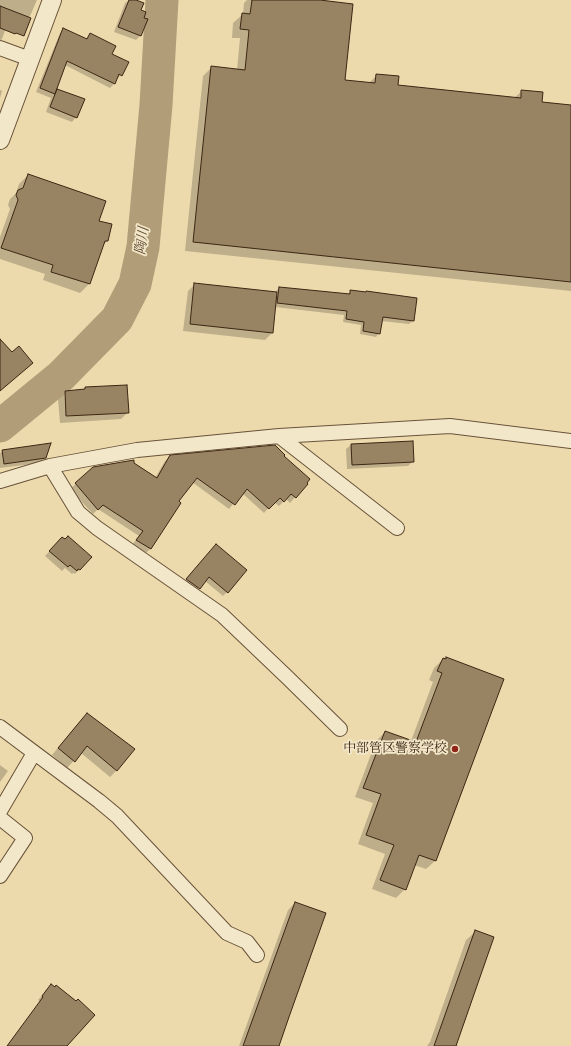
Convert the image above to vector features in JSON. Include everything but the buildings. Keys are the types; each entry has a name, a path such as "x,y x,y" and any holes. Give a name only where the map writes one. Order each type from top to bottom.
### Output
{"street":[{"path":"0,140 52,0"},
{"path":"0,48 30,59"},
{"path":"0,481 50,466 137,450 279,436 450,426 571,441"},
{"path":"279,436 396,528"},
{"path":"50,466 78,512 97,528 222,615 340,730"},
{"path":"0,727 100,801 117,816 227,933 247,942 257,955"},
{"path":"0,811 34,753"},
{"path":"0,818 25,838 0,876"}],"waterway":[{"name":"陶川","path":"0,426 61,376 117,319 135,284 143,247 156,105 162,0"}],"place":[{"name":"中部管区警察学校","path":"455,749"}]}
